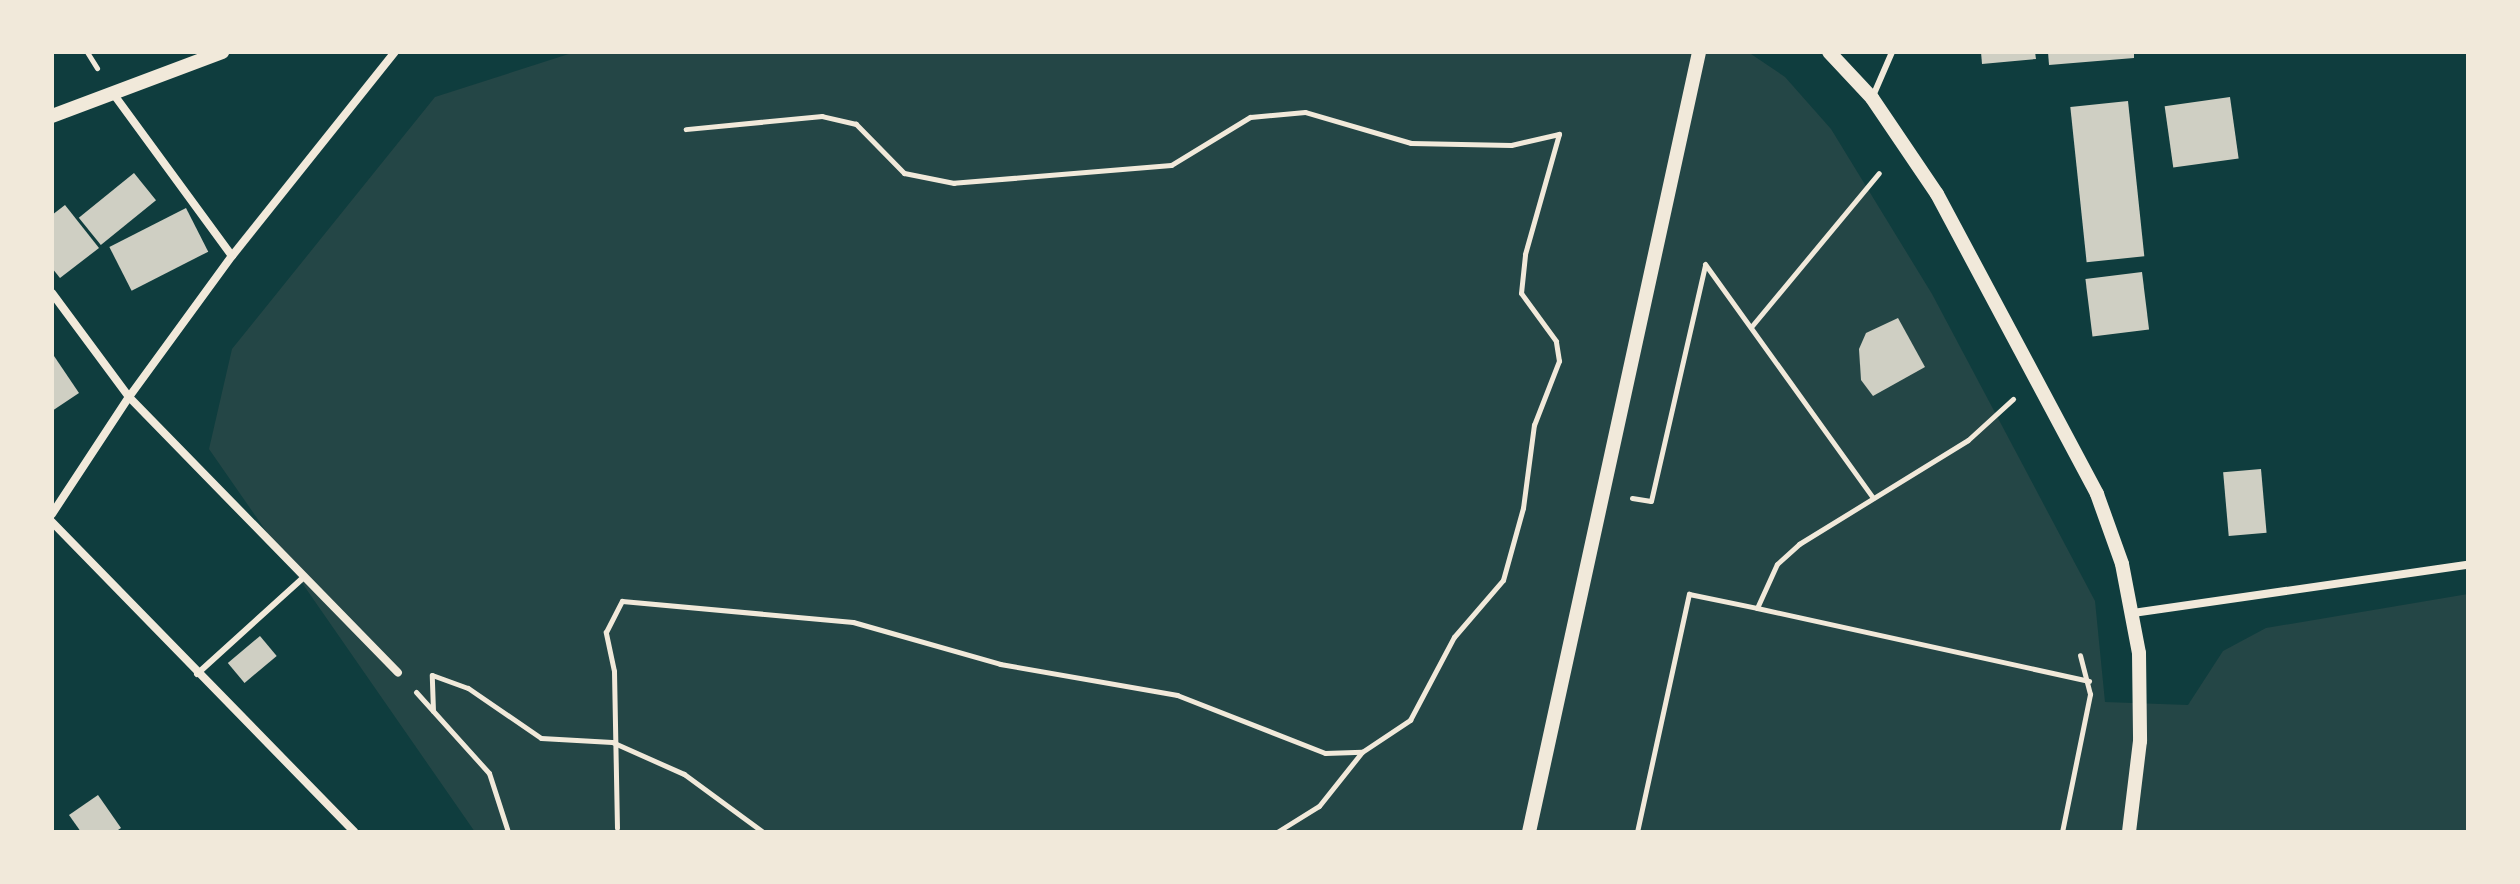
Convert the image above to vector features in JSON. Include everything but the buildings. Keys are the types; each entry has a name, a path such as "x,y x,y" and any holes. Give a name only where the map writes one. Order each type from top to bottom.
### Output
{"street":[{"path":"52,116 222,52"},
{"path":"52,514 129,397 232,256 395,52"},
{"path":"1527,829 1699,52"},
{"path":"1829,52 1872,98 1937,194 2097,494 2133,613 2141,693 2129,832"},
{"path":"112,91 232,256"},
{"path":"52,293 129,397 398,673"},
{"path":"52,522 197,674 355,832"},
{"path":"2133,613 2468,565"}],"lane":[{"path":"1872,98 1892,52"},
{"path":"197,674 303,578"}],"path":[{"path":"686,129 822,116 856,124 904,173 954,183 1171,165 1250,117 1305,112 1411,143 1511,145 1559,134 1525,254 1521,293 1556,341 1559,361 1534,425 1523,508 1503,580 1454,637 1410,720 1362,752 1319,806 1277,832"},
{"path":"1751,327 1879,173"},
{"path":"1628,497 1651,501 1705,264 1873,498"},
{"path":"1757,608 1777,564 1799,544 1968,440 2036,380"},
{"path":"1637,832 1689,594 2089,681"},
{"path":"617,828 612,742 614,671 606,632 622,601 853,622 1000,664 1177,695 1325,753 1362,752"},
{"path":"2062,832 2089,681 2080,655"},
{"path":"398,673 489,773 508,832"},
{"path":"433,711 432,675 468,688 541,738 612,742 684,774 763,832"}],"shaded area":[{"path":"575,52 1748,52 1785,77 1831,129 1932,294 2095,601 2105,702 2188,705 2223,651 2266,628 2468,594 2468,832 475,832 209,449 232,349 435,97"}]}
